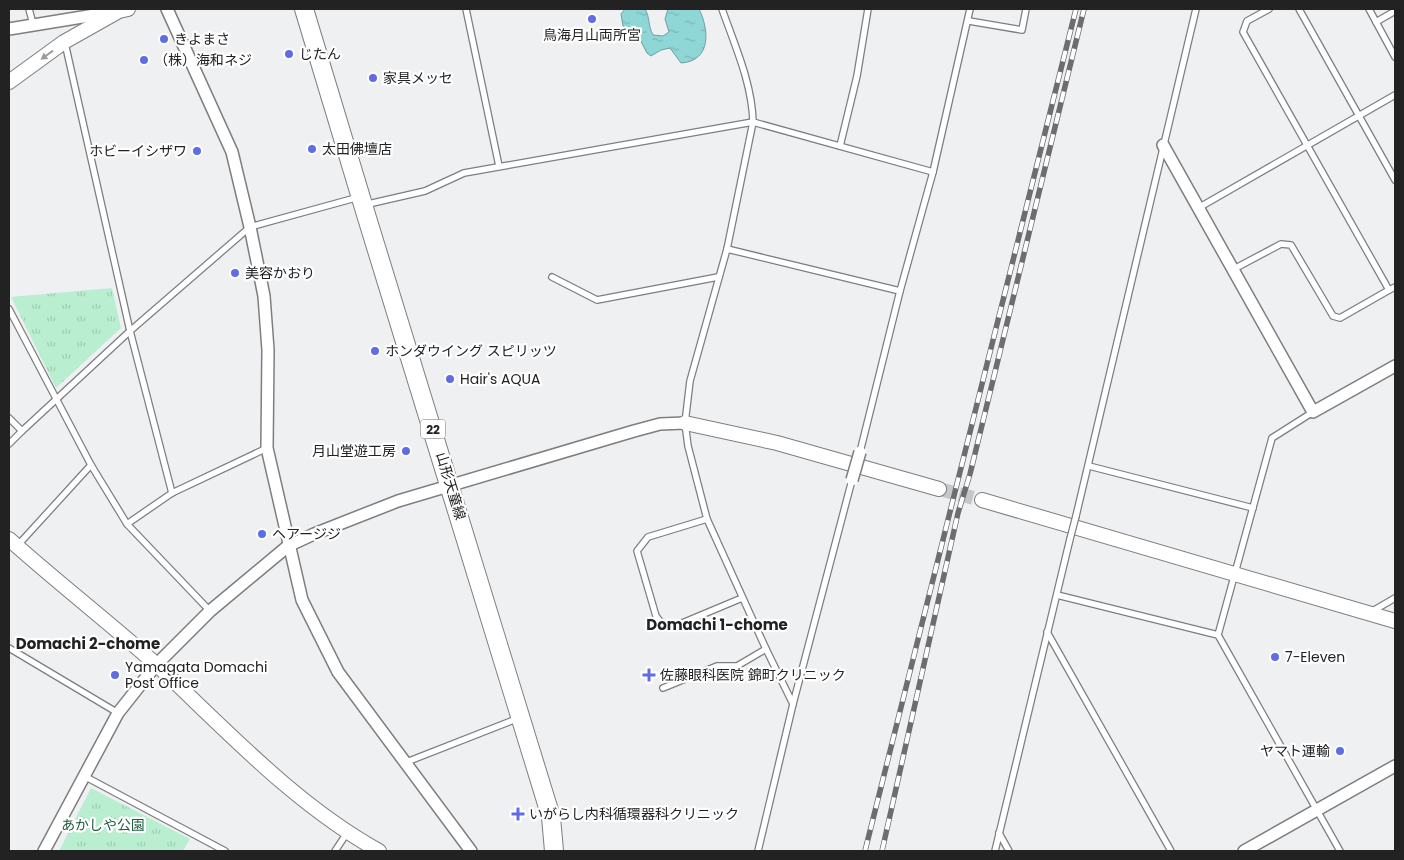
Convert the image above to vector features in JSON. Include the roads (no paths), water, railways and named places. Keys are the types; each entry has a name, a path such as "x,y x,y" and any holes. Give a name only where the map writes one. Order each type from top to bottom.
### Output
{"main road":[{"name":"山形天童線","path":"304,9 361,201 451,485 551,817 554,851"}],"street":[{"path":"167,9 232,152 250,227 264,296 267,341 266,448 302,600 334,665 404,763 471,851"},
{"path":"9,28 123,10"},
{"path":"9,82 64,42 123,10"},
{"path":"1163,144 1200,207 1232,270 1313,412 1394,368"},
{"path":"44,851 118,713 156,665 210,611 288,546 314,534 398,501 660,424 685,423 778,443 940,489"},
{"path":"852,480 860,452"},
{"path":"982,500 1395,621"},
{"path":"13,543 156,665 291,789 347,833 379,851"},
{"path":"1244,851 1395,766"}],"lane":[{"path":"29,9 33,24"},
{"path":"466,9 499,166"},
{"path":"722,9 750,94 753,122 727,249 690,381 685,423 688,446 707,519 742,598 793,704"},
{"path":"840,146 857,76 868,9"},
{"path":"860,452 900,291 933,172 969,21 970,9"},
{"path":"969,21 1022,30 1026,9"},
{"path":"995,851 1089,466 1196,9"},
{"path":"1268,9 1247,21 1243,32 1305,146 1389,290"},
{"path":"1299,9 1395,180"},
{"path":"1368,9 1395,57"},
{"path":"1376,22 1395,11"},
{"path":"64,42 130,331 172,493"},
{"path":"1200,207 1395,95"},
{"path":"9,444 55,398 250,227 361,201 425,191 464,173 753,122 933,172"},
{"path":"1232,270 1281,244 1290,245 1333,316 1340,318 1395,286"},
{"path":"727,249 900,291"},
{"path":"552,277 597,300 718,277"},
{"path":"9,310 91,466 127,524 210,611"},
{"path":"1218,636 1272,438 1313,412"},
{"path":"9,418 22,431"},
{"path":"127,524 172,493 266,448"},
{"path":"13,543 91,466"},
{"path":"1089,466 1253,508"},
{"path":"758,851 793,704 852,480"},
{"path":"707,519 648,537 637,551 656,616 662,624 675,626 742,598"},
{"path":"1057,595 1218,636 1340,851"},
{"path":"1369,614 1395,598"},
{"path":"1048,632 1171,851"},
{"path":"9,648 118,713"},
{"path":"663,688 717,666 737,666 766,649"},
{"path":"404,763 521,718"},
{"path":"84,776 225,851"},
{"path":"335,851 347,833"},
{"path":"999,833 1009,851"}],"water":[{"path":"625,9 645,9 653,35 663,36 669,32 665,19 668,9 699,9 706,34 703,50 698,57 681,63 670,48 661,50 651,56 647,53 635,30 623,26 621,14"}],"tunnel":[{"path":"939,489 982,500"}],"railway":[{"path":"865,851 1076,9"},
{"path":"882,851 958,513 970,474 1084,9"}],"place":[{"name":"鳥海月山両所宮","path":"592,19"},
{"name":"きよまさ","path":"164,39"},
{"name":"じたん","path":"289,54"},
{"name":"（株）海和ネジ","path":"144,60"},
{"name":"家具メッセ","path":"373,78"},
{"name":"太田佛壇店","path":"312,149"},
{"name":"ホビーイシザワ","path":"197,151"},
{"name":"美容かおり","path":"235,273"},
{"name":"ホンダウイング スピリッツ","path":"375,351"},
{"name":"Hair's AQUA","path":"450,379"},
{"name":"月山堂遊工房","path":"406,451"},
{"name":"ヘアージジ","path":"262,534"},
{"name":"7-Eleven","path":"1275,657"},
{"name":"Yamagata Domachi Post Office","path":"115,675"},
{"name":"佐藤眼科医院 錦町クリニック","path":"649,675"},
{"name":"ヤマト運輸","path":"1340,751"},
{"name":"いがらし内科循環器科クリニック","path":"518,814"}],"district":[{"name":"Domachi 1-chome","path":"717,624"},
{"name":"Domachi 2-chome","path":"88,643"}],"park label":[{"name":"あかしや公園","path":"103,825"}]}
